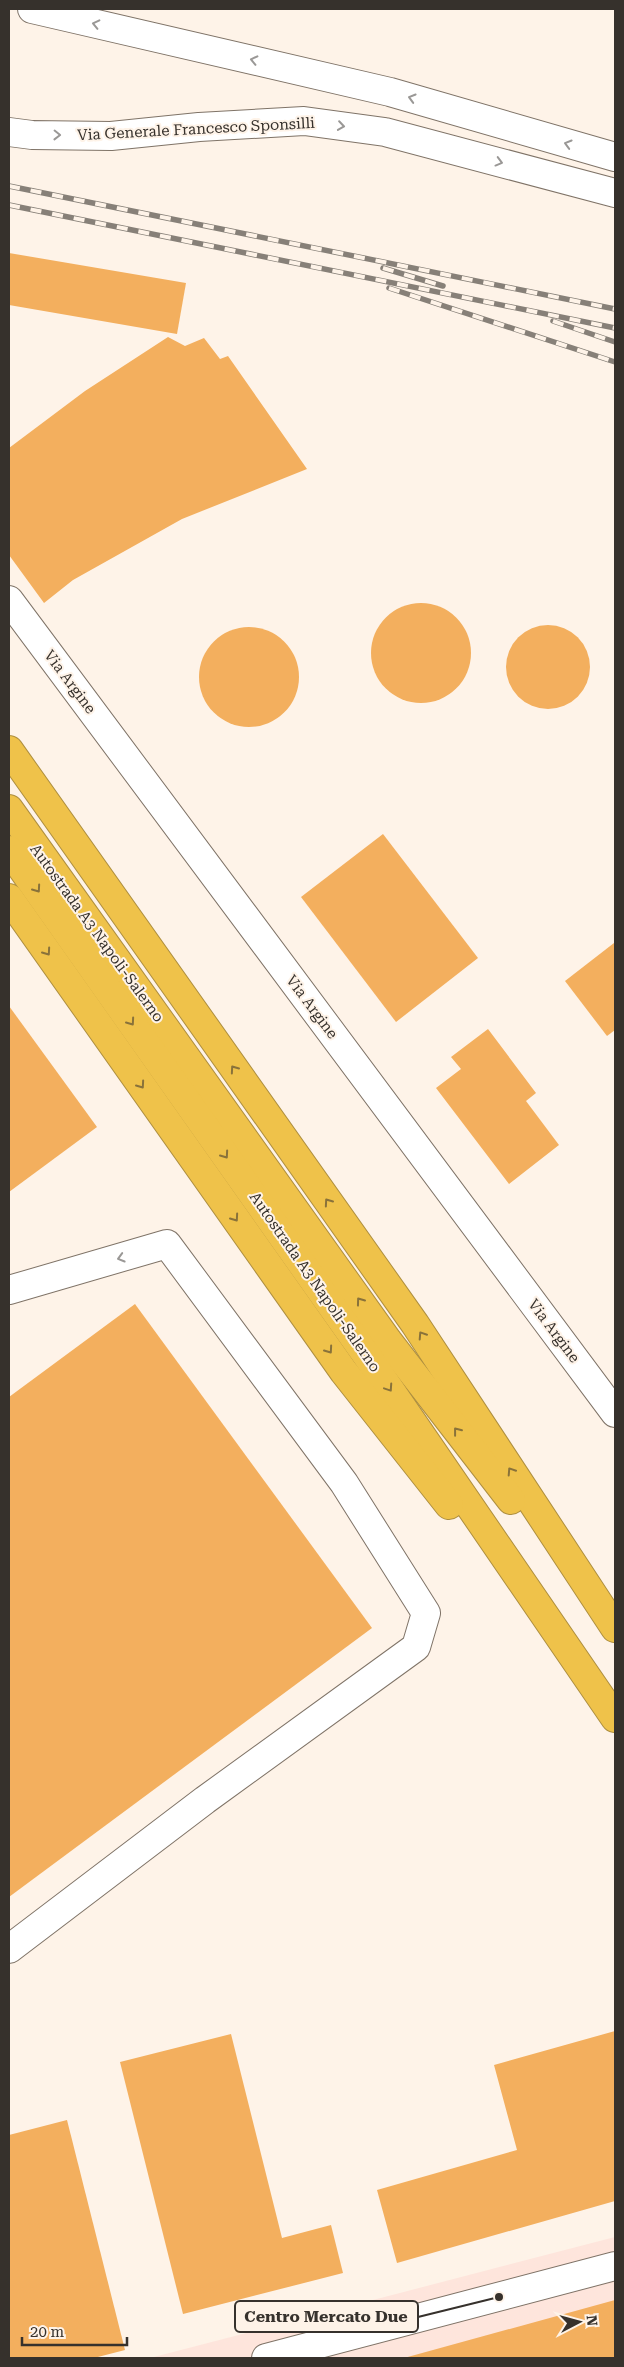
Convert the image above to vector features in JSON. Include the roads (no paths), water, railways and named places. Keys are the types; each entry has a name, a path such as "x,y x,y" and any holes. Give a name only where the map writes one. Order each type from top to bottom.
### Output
{"highway":[{"path":"9,750 415,1324 615,1628"},
{"name":"Autostrada A3 Napoli-Salerno","path":"9,809 388,1341 615,1636"},
{"name":"Autostrada A3 Napoli-Salerno","path":"9,850 367,1356 609,1709"},
{"path":"9,898 344,1372 609,1709"}],"street":[{"path":"32,9 390,92 615,157"},
{"name":"Via Generale Francesco Sponsilli","path":"9,132 32,135 111,136 199,127 304,121 385,132 615,193"},
{"name":"Via Argine","path":"9,600 615,1413"},
{"path":"9,1290 167,1244 344,1484 426,1613 416,1647 205,1800 9,1949"},
{"path":"266,2358 615,2266"}],"railway":[{"path":"9,186 615,309"},
{"path":"9,205 615,328"},
{"path":"383,268 443,286"},
{"path":"389,288 615,362"},
{"path":"553,321 615,342"}],"place":[{"name":"Centro Mercato Due","path":"499,2297"}]}
